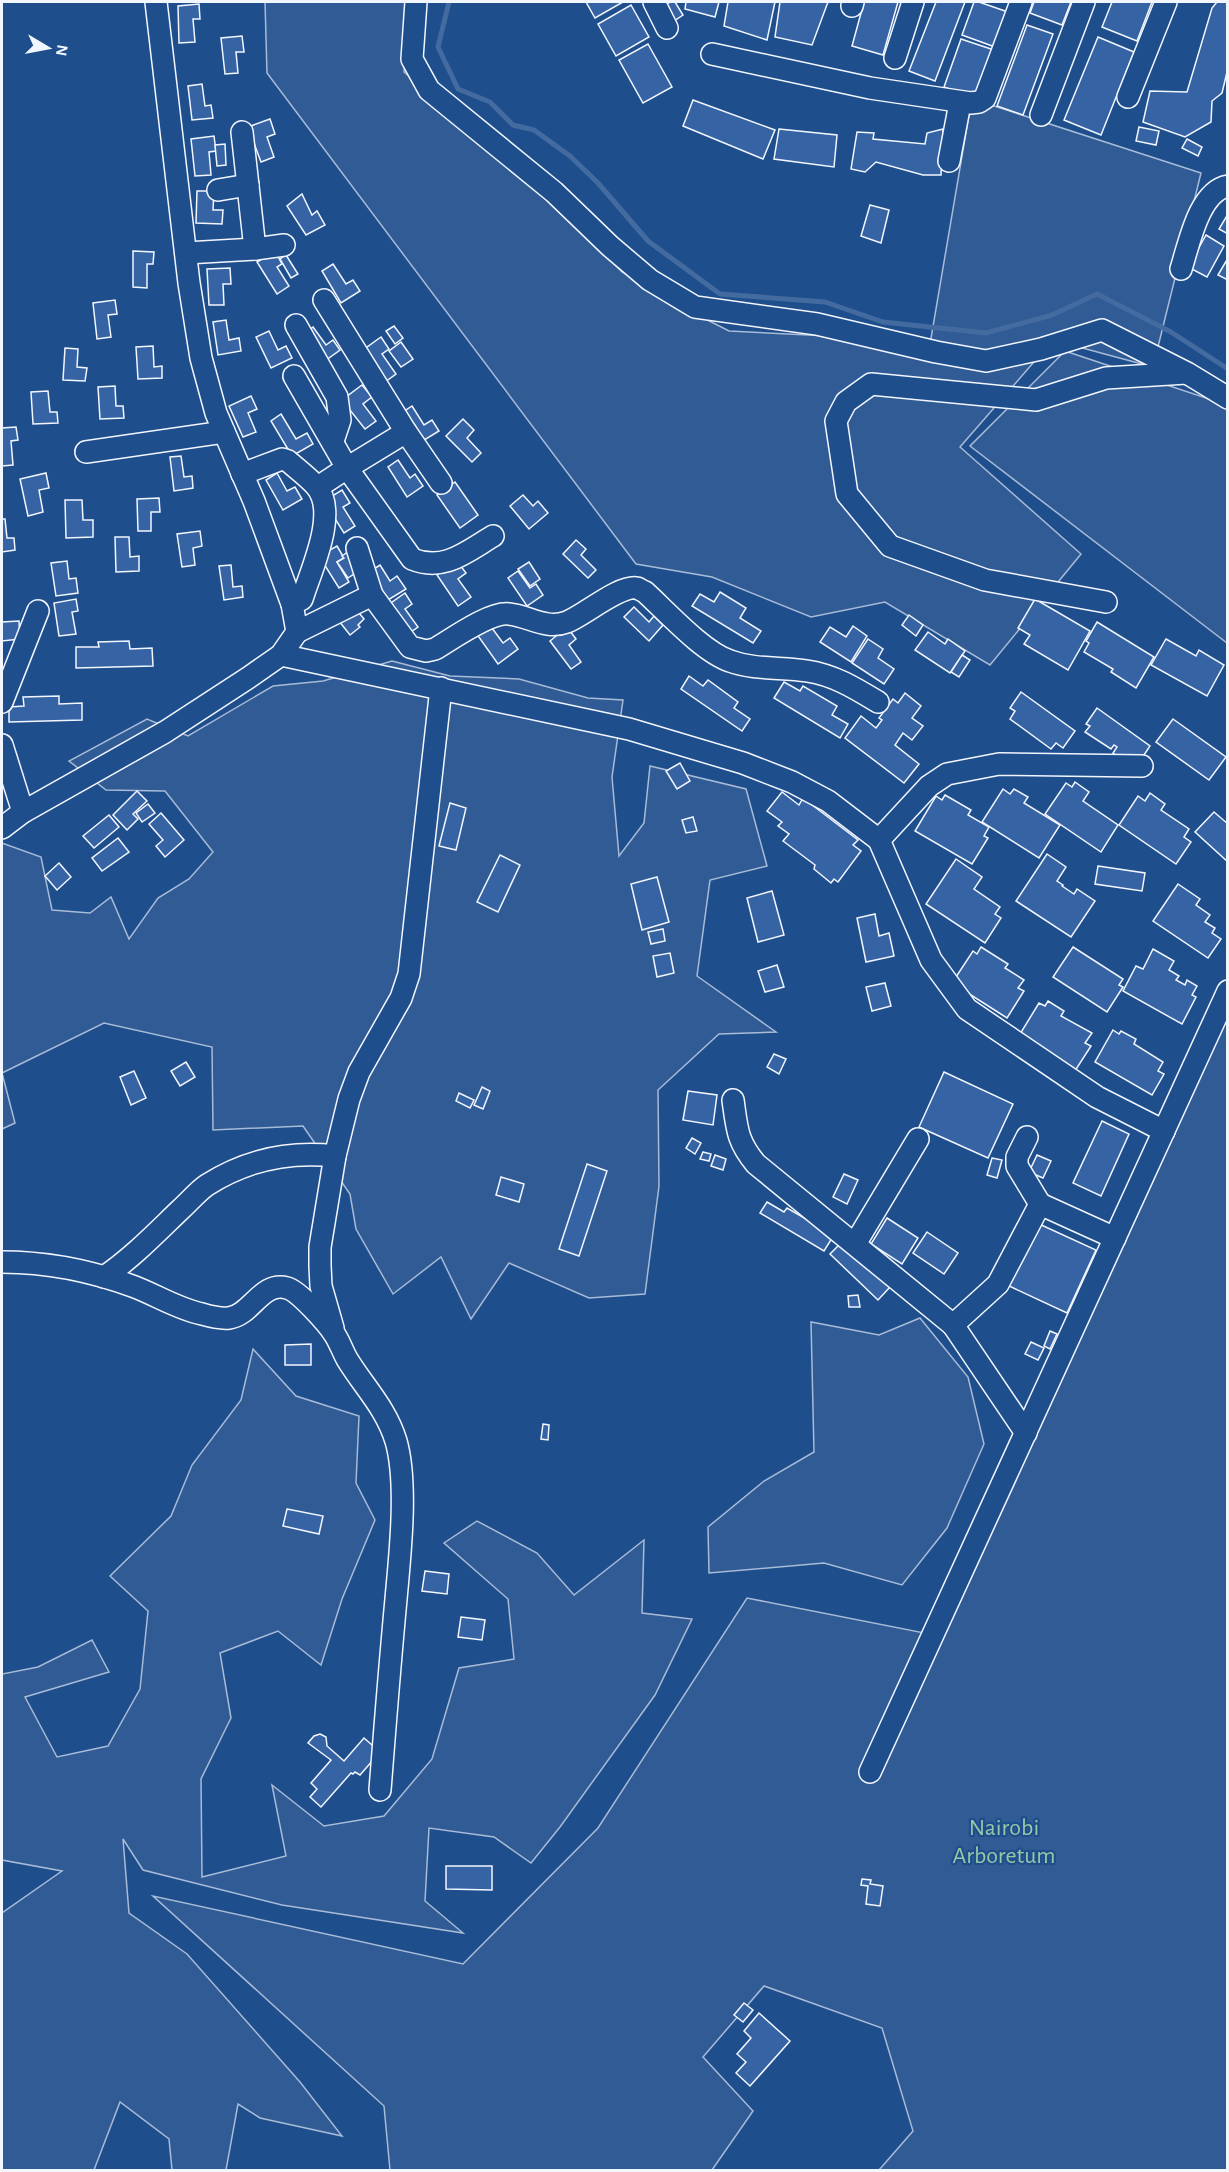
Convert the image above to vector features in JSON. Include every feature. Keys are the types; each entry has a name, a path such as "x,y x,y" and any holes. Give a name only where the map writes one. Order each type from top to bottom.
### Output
{"street":[{"path":"156,2 186,254 201,358 216,414 242,474 292,604 297,632"},
{"path":"416,2 412,59 429,90 554,192 610,246 650,280 695,307 817,324 936,352 986,361 1041,349 1102,330 1187,373 1227,398"},
{"path":"654,2 667,28"},
{"path":"895,58 913,2"},
{"path":"712,54 870,88 960,103 980,102 985,98 1021,2"},
{"path":"1041,115 1084,2"},
{"path":"1128,97 1166,2"},
{"path":"949,161 960,103"},
{"path":"242,132 255,249"},
{"path":"218,190 248,185"},
{"path":"1180,269 1199,214 1206,201 1218,188 1227,186"},
{"path":"186,254 284,245"},
{"path":"324,300 406,432 441,483"},
{"path":"296,325 337,398 340,420 333,441"},
{"path":"1106,602 985,580 890,546 847,494 836,422 846,402 871,384 1036,400 1106,378 1187,373"},
{"path":"294,376 347,468 411,559 424,564 450,561 494,536"},
{"path":"86,452 224,432"},
{"path":"318,487 406,432"},
{"path":"242,474 282,459 288,461 318,487 325,509 324,530 302,599 292,604"},
{"path":"357,548 372,595 410,647 426,651 435,649 495,615 509,614 541,624 558,625 568,622 625,589 637,588 645,592 709,650 728,661 746,666 806,670 825,675 848,683 878,702"},
{"path":"2,828 23,812 165,732 281,655 297,632 372,595"},
{"path":"2,702 38,611"},
{"path":"281,655 629,729 743,763 792,782 828,801 879,840 930,960 967,1009 1097,1097 1164,1131"},
{"path":"380,1790 399,1564 402,1488 396,1441 378,1401 347,1359 335,1334 321,1286 320,1247 335,1156 349,1099 358,1072 401,998 409,974 441,688"},
{"path":"2,745 23,812"},
{"path":"879,840 928,786 947,774 999,764 1142,766"},
{"path":"870,1772 1227,991"},
{"path":"733,1100 740,1141 743,1149 756,1164 953,1325 1026,1433"},
{"path":"1027,1137 1017,1157 1017,1166 1040,1204 1115,1238"},
{"path":"855,1244 918,1139"},
{"path":"104,1276 125,1263 206,1185 247,1165 285,1155 309,1153 335,1156"},
{"path":"953,1325 998,1284 1040,1204"},
{"path":"2,1262 26,1262 104,1276 137,1288 180,1309 229,1318 239,1314 266,1290 278,1287 289,1288 300,1296 335,1334"}],"shaded area":[{"path":"265,2 410,2 404,72 557,204 622,272 678,305 729,331 829,336 928,356 969,115 991,105 1201,173 1153,367 1053,340 960,447 1081,554 990,665 885,602 811,617 712,577 636,564 267,73"},
{"path":"1065,351 1227,405 1227,643 970,446"},
{"path":"392,661 450,676 519,679 588,698 623,700 612,777 619,856 644,823 650,766 746,789 767,866 710,880 697,976 776,1032 719,1034 658,1090 659,1186 645,1294 589,1298 509,1263 471,1319 441,1257 393,1294 356,1229 350,1194 303,1126 213,1130 212,1047 104,1023 2,1073 2,843 41,857 52,910 90,913 111,897 129,939 158,898 189,879 213,852 165,791 106,790 69,761 147,719 188,736 273,686 323,681"},
{"name":"Nairobi Arboretum","path":"1227,999 1227,2170 879,2170 913,2131 882,2028 764,1986 703,2057 753,2111 712,2170 390,2170 384,2106 153,1896 463,1964 598,1828 747,1598 924,1633"},
{"path":"2,1073 15,1123 2,1129"},
{"path":"920,1318 968,1377 984,1444 947,1528 902,1585 824,1563 709,1573 708,1527 764,1481 814,1452 811,1322 879,1335"},
{"path":"253,1349 296,1396 359,1416 356,1483 375,1520 342,1599 321,1665 278,1631 220,1653 231,1718 201,1779 202,1877 286,1856 272,1785 324,1826 384,1816 432,1759 459,1668 514,1659 508,1599 444,1543 477,1521 537,1553 574,1595 644,1540 642,1613 692,1619 655,1695 560,1827 531,1863 494,1837 429,1828 425,1901 463,1933 282,1905 143,1870 123,1839 129,1913 187,1954 300,2082 342,2136 260,2118 238,2104 226,2170 172,2170 169,2139 120,2102 94,2170 2,2170 2,1913 62,1871 2,1860 2,1674 38,1667 92,1640 109,1672 25,1697 57,1757 108,1746 140,1689 148,1611 110,1576 171,1516 192,1465 241,1400"}],"building":[{"path":"586,2 623,2 595,18"},
{"path":"675,2 683,15 674,21 665,5"},
{"path":"686,2 719,2 715,17 685,9"},
{"path":"728,2 775,2 767,40 724,26"},
{"path":"780,2 828,2 812,45 775,37"},
{"path":"864,2 898,2 883,55 852,46"},
{"path":"936,2 965,2 935,81 909,71"},
{"path":"974,2 1008,12 995,47 962,35"},
{"path":"1034,2 1071,2 1062,25 1030,13"},
{"path":"1112,2 1152,2 1137,41 1102,27"},
{"path":"1217,2 1228,2 1228,68 1222,93 1212,101 1211,122 1185,137 1143,122 1150,91 1187,92 1212,8"},
{"path":"199,4 200,19 193,19 195,42 179,43 178,6"},
{"path":"631,5 649,37 616,56 598,24"},
{"path":"1027,25 1053,34 1023,115 997,106"},
{"path":"242,36 244,52 236,52 238,73 225,74 221,38"},
{"path":"1098,37 1134,52 1101,135 1064,120"},
{"path":"961,39 994,50 976,99 944,87"},
{"path":"648,44 672,87 643,103 619,60"},
{"path":"202,84 205,106 211,105 213,118 192,120 188,86"},
{"path":"693,100 775,130 763,159 683,126"},
{"path":"270,119 275,134 267,137 274,157 261,162 248,127"},
{"path":"1139,127 1159,131 1156,145 1136,141"},
{"path":"779,129 837,135 834,167 774,159"},
{"path":"943,129 941,175 923,175 876,162 865,172 851,169 857,132 874,133 873,139 925,144 927,133"},
{"path":"214,136 216,151 209,152 211,175 195,176 191,139"},
{"path":"1187,139 1202,147 1198,156 1182,148"},
{"path":"225,144 226,165 217,166 215,145"},
{"path":"197,191 214,191 213,210 223,210 222,224 196,223"},
{"path":"302,194 312,215 317,211 325,225 306,235 287,206"},
{"path":"870,205 889,210 881,243 861,236"},
{"path":"1228,214 1228,234 1219,229"},
{"path":"1206,235 1224,246 1207,277 1188,267"},
{"path":"133,251 154,252 153,264 147,264 147,288 133,287"},
{"path":"275,251 282,264 277,267 289,286 277,294 257,262"},
{"path":"286,255 298,274 291,278 280,259"},
{"path":"1228,258 1228,280 1218,275"},
{"path":"333,264 346,284 353,280 360,291 341,303 322,271"},
{"path":"230,268 231,284 223,284 224,305 209,305 207,269"},
{"path":"115,300 117,314 108,315 111,337 97,339 93,303"},
{"path":"226,320 229,340 239,338 241,351 218,355 213,322"},
{"path":"394,326 403,338 395,344 386,331"},
{"path":"313,327 326,345 333,340 340,350 322,363 303,335"},
{"path":"269,331 278,350 286,346 292,358 271,368 256,337"},
{"path":"381,337 389,349 382,354 396,374 385,382 363,350"},
{"path":"401,342 413,359 401,367 389,351"},
{"path":"153,346 154,367 162,366 162,378 138,379 136,347"},
{"path":"65,348 78,349 77,367 87,368 85,381 63,380"},
{"path":"362,385 372,397 363,404 376,421 365,429 342,400"},
{"path":"115,386 116,406 123,406 124,418 100,419 98,387"},
{"path":"48,391 50,412 57,412 58,423 33,424 31,392"},
{"path":"251,396 257,409 248,413 256,432 243,437 229,406"},
{"path":"412,406 424,425 432,420 439,431 421,442 403,412"},
{"path":"281,414 296,439 307,433 313,444 292,456 271,421"},
{"path":"463,419 474,430 467,438 481,453 472,462 446,436"},
{"path":"16,427 18,440 11,441 13,465 2,466 2,428"},
{"path":"181,456 184,477 192,476 193,488 174,491 170,457"},
{"path":"398,460 410,478 415,474 423,486 407,497 388,467"},
{"path":"46,473 49,488 39,490 43,512 28,516 20,479"},
{"path":"277,473 287,491 295,487 302,499 283,510 266,480"},
{"path":"455,482 478,515 460,528 437,495"},
{"path":"342,490 350,503 343,507 355,526 344,533 324,501"},
{"path":"523,495 533,506 538,501 548,513 529,529 510,506"},
{"path":"159,498 160,512 151,512 151,531 138,531 137,499"},
{"path":"65,500 82,500 83,520 93,520 93,537 66,538"},
{"path":"2,519 5,519 7,538 14,538 15,550 2,552"},
{"path":"200,531 202,546 193,548 195,565 182,567 177,534"},
{"path":"115,537 129,537 130,557 139,556 139,571 116,572"},
{"path":"576,540 586,549 581,555 596,570 588,578 563,554"},
{"path":"337,546 344,558 337,562 349,582 339,588 319,556"},
{"path":"349,551 360,570 348,578 337,562"},
{"path":"67,561 69,579 76,578 78,593 56,596 51,563"},
{"path":"457,561 466,573 458,579 471,597 458,606 437,575"},
{"path":"529,562 540,579 530,586 518,569"},
{"path":"231,565 233,587 242,586 243,597 224,600 219,566"},
{"path":"380,565 390,581 397,576 406,589 388,600 369,572"},
{"path":"518,571 530,588 536,584 543,595 527,606 508,578"},
{"path":"720,592 746,608 740,618 761,631 753,643 692,606 700,594 714,602"},
{"path":"405,593 412,604 405,609 418,627 408,634 388,605"},
{"path":"76,599 78,611 72,612 76,634 59,636 54,603"},
{"path":"1035,599 1090,631 1068,670 1024,644 1030,635 1018,628"},
{"path":"634,607 649,622 654,616 663,625 649,641 624,617"},
{"path":"355,608 364,619 358,625 360,627 350,635 339,621"},
{"path":"909,615 923,625 916,636 902,625"},
{"path":"19,621 20,639 2,641 2,622"},
{"path":"1097,622 1154,657 1136,688 1111,672 1113,669 1084,652 1089,643 1086,641"},
{"path":"489,624 503,643 510,638 518,649 498,664 476,633"},
{"path":"853,626 867,636 851,662 820,642 830,627 846,637"},
{"path":"567,627 576,639 569,645 581,662 571,669 550,641"},
{"path":"928,632 945,644 948,639 965,651 950,673 915,650"},
{"path":"868,639 883,649 878,658 894,669 884,684 852,663"},
{"path":"1166,639 1196,656 1199,650 1224,665 1207,696 1151,665"},
{"path":"129,641 130,649 152,648 153,666 76,668 76,647 99,647 98,642"},
{"path":"962,655 970,660 959,677 951,672"},
{"path":"689,676 703,686 708,680 738,702 734,708 750,719 742,731 681,689"},
{"path":"784,682 800,691 803,686 837,706 832,715 848,724 840,738 774,698"},
{"path":"1021,692 1075,731 1063,748 1056,743 1051,749 1010,719 1015,711 1010,708"},
{"path":"905,693 921,706 912,718 923,726 912,740 903,733 895,745 919,764 904,783 845,738 861,716 876,728 882,720 879,718 893,699 898,703"},
{"path":"59,696 59,704 82,703 82,720 9,722 9,707 24,706 23,697"},
{"path":"1097,708 1150,746 1138,764 1128,764 1113,753 1117,747 1114,745 1111,749 1085,732 1090,726 1086,724"},
{"path":"1173,719 1226,757 1209,780 1156,742"},
{"path":"680,763 690,781 677,789 666,771"},
{"path":"1075,782 1089,792 1083,801 1118,825 1101,852 1045,814 1066,783 1072,787"},
{"path":"1003,789 1010,794 1014,789 1028,797 1024,803 1060,825 1039,858 982,822"},
{"path":"137,791 147,801 133,814 138,819 127,830 113,815"},
{"path":"782,792 799,805 803,798 858,840 853,845 861,851 838,882 834,879 831,883 814,869 815,865 783,841 789,834 778,826 782,822 767,811"},
{"path":"1150,793 1165,804 1161,810 1189,829 1184,837 1191,842 1176,864 1119,825 1138,796 1145,801"},
{"path":"945,795 971,810 968,815 989,827 984,836 988,838 972,864 915,831 936,796 942,800"},
{"path":"450,803 466,808 456,850 439,846"},
{"path":"148,804 155,813 142,822 136,813"},
{"path":"1214,812 1228,824 1228,862 1195,832"},
{"path":"161,813 184,840 165,857 156,846 163,840 149,824"},
{"path":"109,815 119,827 94,848 83,836"},
{"path":"693,817 697,831 686,833 682,820"},
{"path":"118,838 129,852 102,871 92,858"},
{"path":"1047,854 1066,867 1057,881 1062,886 1074,894 1077,889 1095,901 1071,937 1016,901"},
{"path":"500,855 520,865 498,912 477,902"},
{"path":"956,859 982,877 974,889 1000,907 995,914 1001,918 985,943 926,904"},
{"path":"59,863 71,877 57,890 45,876"},
{"path":"1098,866 1145,873 1142,891 1095,884"},
{"path":"657,877 669,922 642,930 631,884"},
{"path":"1178,884 1200,899 1196,905 1210,915 1205,922 1215,928 1212,933 1221,939 1208,958 1153,921"},
{"path":"772,891 784,935 758,942 747,898"},
{"path":"875,914 879,936 889,933 894,956 866,962 857,918"},
{"path":"663,929 665,941 651,944 648,932"},
{"path":"981,947 1008,964 1005,968 1024,980 1018,988 1024,991 1007,1018 952,983 973,951 977,954"},
{"path":"1073,947 1123,979 1119,985 1123,987 1107,1012 1053,977"},
{"path":"1153,949 1174,961 1169,970 1179,976 1176,980 1185,985 1187,980 1197,986 1192,995 1196,997 1182,1024 1123,991 1136,966 1143,969"},
{"path":"670,953 674,973 657,977 653,956"},
{"path":"777,965 784,987 765,992 758,971"},
{"path":"885,983 891,1006 872,1011 866,987"},
{"path":"1048,1001 1064,1011 1061,1016 1092,1033 1085,1043 1091,1046 1073,1074 1020,1034 1039,1003 1045,1006"},
{"path":"1113,1030 1119,1034 1121,1031 1136,1039 1134,1044 1163,1062 1158,1071 1164,1074 1152,1095 1095,1062"},
{"path":"774,1054 786,1059 779,1074 767,1067"},
{"path":"186,1062 195,1077 180,1086 171,1071"},
{"path":"134,1071 146,1098 131,1105 120,1077"},
{"path":"944,1072 1013,1104 988,1158 919,1127"},
{"path":"482,1087 490,1091 483,1109 474,1105"},
{"path":"688,1091 717,1095 713,1125 683,1120"},
{"path":"459,1093 474,1100 470,1108 456,1101"},
{"path":"1102,1121 1129,1134 1101,1196 1073,1183"},
{"path":"692,1138 701,1143 695,1154 686,1148"},
{"path":"703,1152 711,1154 709,1161 700,1159"},
{"path":"715,1155 726,1159 723,1170 711,1166"},
{"path":"1037,1155 1051,1161 1043,1178 1029,1172"},
{"path":"992,1158 1002,1160 997,1178 987,1175"},
{"path":"587,1164 607,1171 579,1256 559,1249"},
{"path":"844,1174 858,1180 847,1204 833,1197"},
{"path":"501,1177 524,1184 519,1202 496,1195"},
{"path":"767,1202 784,1212 787,1208 834,1235 824,1251 760,1213"},
{"path":"887,1218 918,1238 902,1264 871,1244"},
{"path":"1037,1223 1096,1250 1067,1313 1009,1286"},
{"path":"927,1232 958,1253 944,1274 913,1253"},
{"path":"843,1241 890,1287 878,1300 830,1254"},
{"path":"858,1295 860,1307 849,1307 848,1296"},
{"path":"1050,1331 1057,1334 1050,1349 1044,1346"},
{"path":"1031,1342 1044,1348 1038,1360 1025,1354"},
{"path":"311,1344 311,1365 285,1365 285,1345"},
{"path":"543,1424 549,1425 548,1440 541,1439"},
{"path":"287,1509 323,1516 319,1534 283,1526"},
{"path":"425,1571 449,1574 447,1594 422,1591"},
{"path":"461,1617 485,1620 482,1640 458,1637"},
{"path":"320,1734 326,1737 327,1746 344,1761 364,1738 380,1752 360,1775 355,1772 351,1773 321,1807 310,1797 317,1789 311,1783 331,1760 308,1743 314,1736"},
{"path":"446,1866 492,1866 492,1890 446,1889"},
{"path":"862,1879 871,1880 870,1884 883,1886 880,1906 866,1904 868,1886 861,1885"},
{"path":"744,2003 753,2010 743,2022 734,2015"},
{"path":"759,2013 790,2041 750,2086 736,2073 746,2062 737,2054 751,2038 744,2031"}],"waterway":[{"path":"449,2 438,47 458,89 490,102 513,125 534,130 570,156 598,183 648,241 720,294 825,302 883,322 986,333 1052,315 1097,294 1171,332 1228,369"}]}
